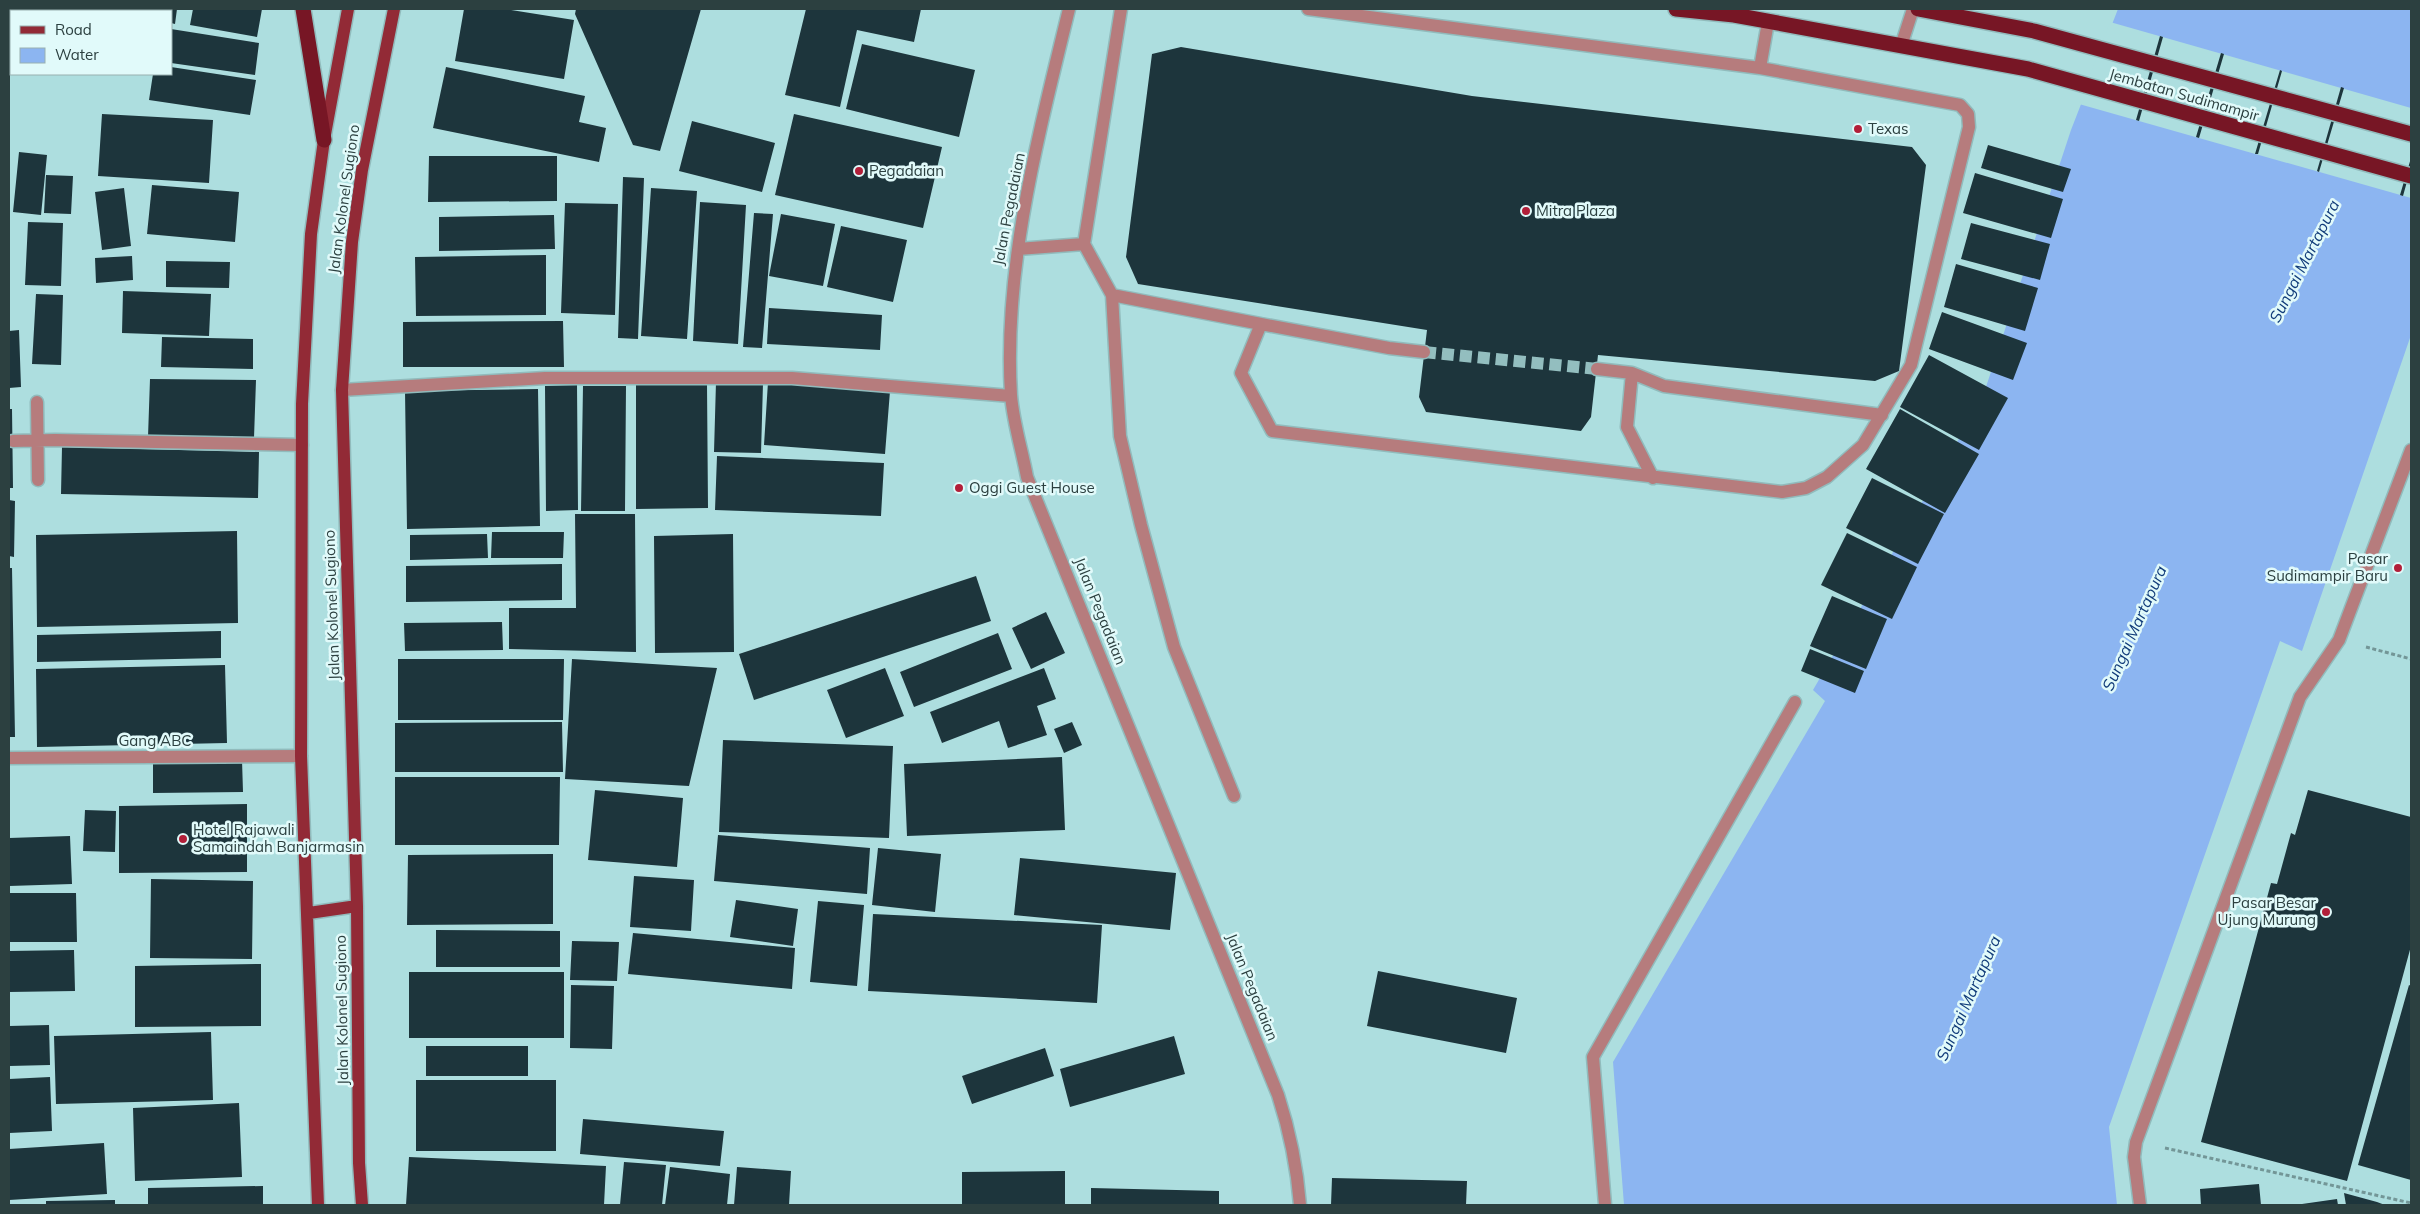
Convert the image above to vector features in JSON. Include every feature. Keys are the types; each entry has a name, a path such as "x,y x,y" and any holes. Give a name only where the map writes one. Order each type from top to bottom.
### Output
{"highway":[{"path":"303,9 324,140"},
{"name":"Jembatan Sudimampir","path":"1676,9 1734,12 1768,22 2028,70 2411,176"},
{"name":"Jembatan Sudimampir","path":"1918,9 1953,14 2034,31 2411,134"}],"main road":[{"name":"Jalan Kolonel Sugiono","path":"318,1205 309,913 301,756 302,404 311,234 324,140 348,9"},
{"name":"Jalan Kolonel Sugiono","path":"362,1205 357,906 342,390 352,242 362,170 394,9"},
{"path":"309,913 357,906"}],"street":[{"name":"Jalan Pegadaian","path":"1069,9 1046,103 1012,286 1011,396 1028,477 1278,1095 1288,1124 1297,1172 1300,1205"},
{"path":"1121,9 1084,244 1112,295 1120,436 1140,525 1174,647 1234,796"},
{"path":"1261,324 1241,373 1272,431 1782,492 1806,488 1827,478 1862,445 1911,365 1970,128 1968,114 1960,105 1760,68 1308,9"},
{"path":"1901,46 1913,9"},
{"path":"1760,68 1768,22"},
{"path":"1018,249 1084,244"},
{"path":"1112,295 1389,348 1424,352"},
{"path":"1597,369 1632,373 1664,386 1882,415"},
{"path":"1632,373 1627,427 1653,478"},
{"path":"342,390 544,378 792,378 1011,396"},
{"path":"37,402 38,480"},
{"path":"12,441 302,445"},
{"path":"2140,1205 2134,1157 2136,1142 2300,697 2339,640 2411,450"},
{"path":"1606,1205 1593,1057 1795,702"},
{"name":"Gang ABC","path":"9,758 301,756"}],"path":[{"path":"2339,640 2411,659"},
{"path":"2136,1142 2411,1203"}],"water":[{"name":"Sungai Martapura","path":"2118,9 2411,9 2411,335 2302,651 2280,641 2109,1127 2117,1205 1624,1205 1613,1062 1825,701 1813,690 1982,399 2071,130"}],"pier":[{"path":"2110,22 2411,108 2411,198 2079,104"}],"building":[{"path":"18,9 69,9 69,10"},
{"path":"177,9 175,24 172,23 172,10 112,10"},
{"path":"193,9 262,9 257,37 190,25"},
{"path":"464,9 505,9 574,20 564,79 455,61"},
{"path":"576,9 701,9 660,151 633,145 575,14"},
{"path":"806,9 921,9 914,42 857,30 840,107 785,95"},
{"path":"172,29 259,43 255,75 172,63"},
{"path":"2160,36 2163,37 2139,121 2136,120"},
{"path":"862,44 975,70 959,137 846,109"},
{"name":"Mitra Plaza","path":"1181,47 1472,96 1912,147 1926,165 1899,371 1875,381 1598,355 1591,417 1581,431 1426,412 1419,397 1427,330 1138,284 1126,257 1152,54"},
{"path":"2221,53 2224,54 2199,138 2196,137"},
{"path":"172,67 256,80 250,115 149,100 153,75 172,75"},
{"path":"446,67 585,96 579,122 606,128 599,162 433,128"},
{"path":"2280,70 2282,71 2258,154 2255,154"},
{"path":"2341,87 2344,88 2319,172 2317,171"},
{"path":"102,114 213,120 209,183 98,176"},
{"name":"Pegadaian","path":"794,114 942,147 923,228 775,195"},
{"path":"692,121 775,143 762,192 679,171"},
{"path":"1988,145 2071,169 2063,192 1981,168"},
{"path":"19,152 47,155 41,215 13,212"},
{"path":"429,156 557,156 557,201 428,202"},
{"path":"2411,158 2411,167 2403,196 2400,195"},
{"path":"1975,173 2063,199 2051,238 1963,213"},
{"path":"46,175 73,176 71,214 44,213"},
{"path":"623,177 644,178 638,339 618,338"},
{"path":"152,185 239,192 235,242 147,234"},
{"path":"124,188 131,246 102,250 95,192"},
{"path":"651,188 697,191 687,339 641,336"},
{"path":"700,202 746,205 738,344 693,341"},
{"path":"565,203 618,204 615,315 561,313"},
{"path":"754,213 773,214 762,348 743,347"},
{"path":"781,214 835,224 823,286 769,276"},
{"path":"554,215 555,249 439,251 439,217"},
{"path":"28,222 63,223 61,286 25,285"},
{"path":"1971,223 2050,244 2040,280 1961,259"},
{"path":"841,226 907,240 893,302 827,287"},
{"path":"546,255 546,315 416,316 415,257"},
{"path":"132,256 133,280 96,283 95,258"},
{"path":"166,261 230,262 229,288 166,287"},
{"path":"1956,264 2038,288 2025,331 1944,307"},
{"path":"123,291 211,294 209,336 122,333"},
{"path":"36,294 63,295 61,365 32,364"},
{"path":"769,308 882,315 880,350 767,344"},
{"path":"1942,312 2027,343 2013,380 1929,349"},
{"path":"563,321 564,367 403,367 403,322"},
{"path":"19,330 21,387 9,388 9,331"},
{"path":"162,337 253,339 253,369 161,367"},
{"path":"1929,355 2008,398 1979,450 1900,407"},
{"path":"150,379 256,380 254,438 148,437"},
{"path":"716,382 763,383 761,453 714,452"},
{"path":"768,382 890,391 885,454 764,445"},
{"path":"577,385 578,510 546,511 545,386"},
{"path":"636,385 707,385 708,508 636,509"},
{"path":"583,386 626,386 625,511 581,511"},
{"path":"538,389 540,526 407,529 405,391"},
{"path":"9,409 12,409 13,488 9,488"},
{"path":"1900,409 1979,454 1945,513 1866,469"},
{"path":"62,447 259,452 258,498 61,494"},
{"path":"717,456 884,463 881,516 715,510"},
{"path":"1872,478 1944,514 1918,564 1846,528"},
{"path":"9,500 15,501 14,557 9,556"},
{"path":"575,514 635,514 636,652 509,649 509,608 576,608"},
{"path":"237,531 238,623 37,627 36,535"},
{"path":"492,532 564,532 563,558 491,558"},
{"path":"1847,533 1917,567 1892,619 1821,585"},
{"path":"487,534 488,558 410,560 410,535"},
{"path":"733,534 734,652 655,653 654,536"},
{"path":"562,564 562,600 406,602 406,566"},
{"path":"9,568 12,568 15,737 9,737"},
{"path":"976,576 991,621 754,700 739,654"},
{"path":"1832,596 1887,619 1866,669 1810,646"},
{"path":"1046,612 1065,653 1031,669 1012,628"},
{"path":"502,622 503,650 405,651 404,623"},
{"path":"221,631 221,658 37,662 37,635"},
{"path":"998,633 1012,669 914,707 900,672"},
{"path":"1810,649 1864,671 1855,693 1801,671"},
{"path":"398,659 564,659 563,720 398,720"},
{"path":"572,659 717,668 689,786 565,779"},
{"path":"225,665 227,743 37,747 36,669"},
{"path":"885,668 904,716 846,738 827,690"},
{"path":"1044,668 1056,699 1037,706 1047,735 1008,748 999,721 942,743 930,712"},
{"path":"562,722 563,772 395,772 395,723"},
{"path":"1072,722 1082,745 1064,753 1054,729"},
{"path":"723,740 893,746 889,838 719,832"},
{"path":"1062,757 1065,830 907,836 904,764"},
{"path":"242,760 243,792 153,793 153,762"},
{"path":"395,777 560,777 559,845 395,845"},
{"path":"595,790 683,798 677,867 588,860"},
{"path":"2308,790 2411,817 2411,946 2347,1181 2201,1142 2271,883 2277,884 2291,833 2295,835"},
{"name":"Hotel Rajawali Samaindah Banjarmasin","path":"247,804 247,872 119,873 119,806"},
{"path":"85,810 116,811 115,852 83,851"},
{"path":"718,835 870,848 867,894 714,881"},
{"path":"70,836 72,884 9,886 9,838"},
{"path":"878,848 941,854 935,912 872,905"},
{"path":"553,854 553,924 407,925 408,855"},
{"path":"1020,858 1176,873 1170,930 1014,915"},
{"path":"634,876 694,880 691,931 630,927"},
{"path":"151,879 253,881 252,959 150,958"},
{"path":"9,893 76,893 77,942 9,942"},
{"path":"736,900 798,909 793,946 730,937"},
{"path":"818,901 864,905 857,986 810,982"},
{"path":"873,914 1102,925 1097,1003 868,991"},
{"path":"436,930 560,931 560,967 436,967"},
{"path":"633,933 795,948 792,989 628,974"},
{"path":"572,941 619,942 617,981 570,980"},
{"path":"74,950 75,991 9,992 9,951"},
{"path":"261,964 261,1026 135,1027 135,966"},
{"path":"1378,971 1517,998 1506,1053 1367,1026"},
{"path":"409,972 564,972 564,1038 409,1038"},
{"path":"571,985 614,986 612,1049 570,1048"},
{"path":"2409,985 2411,986 2411,1180 2358,1165"},
{"path":"49,1025 50,1065 9,1066 9,1026"},
{"path":"211,1032 213,1100 56,1104 54,1036"},
{"path":"1174,1036 1185,1074 1070,1107 1060,1069"},
{"path":"426,1046 528,1046 528,1076 426,1076"},
{"path":"1045,1048 1054,1076 972,1104 962,1076"},
{"path":"50,1077 52,1131 9,1133 9,1079"},
{"path":"416,1080 556,1080 556,1151 416,1151"},
{"path":"239,1103 242,1177 135,1181 133,1108"},
{"path":"583,1119 724,1131 720,1166 580,1154"},
{"path":"104,1143 107,1194 9,1200 9,1149"},
{"path":"409,1157 606,1166 604,1205 406,1205"},
{"path":"624,1162 666,1165 662,1205 620,1205"},
{"path":"670,1167 730,1174 727,1205 665,1205"},
{"path":"737,1167 791,1171 789,1205 734,1205"},
{"path":"1065,1171 1065,1205 962,1205 962,1172"},
{"path":"1332,1178 1467,1181 1466,1205 1331,1205"},
{"path":"2259,1184 2261,1205 2201,1205 2200,1189"},
{"path":"263,1186 263,1205 148,1205 148,1188"},
{"path":"1091,1188 1219,1191 1219,1205 1091,1205"},
{"path":"2344,1193 2377,1202 2385,1205 2346,1205"},
{"path":"2337,1199 2338,1205 2302,1205 2302,1204"},
{"path":"115,1200 115,1205 46,1205 46,1201"}],"tunnel":[{"path":"1424,352 1597,369"}],"place":[{"name":"Texas","path":"1858,129"},
{"name":"Pegadaian","path":"859,171"},
{"name":"Mitra Plaza","path":"1526,211"},
{"name":"Oggi Guest House","path":"959,488"},
{"name":"Pasar Sudimampir Baru","path":"2398,568"},
{"name":"Hotel Rajawali Samaindah Banjarmasin","path":"183,839"},
{"name":"Pasar Besar Ujung Murung","path":"2326,912"}]}
